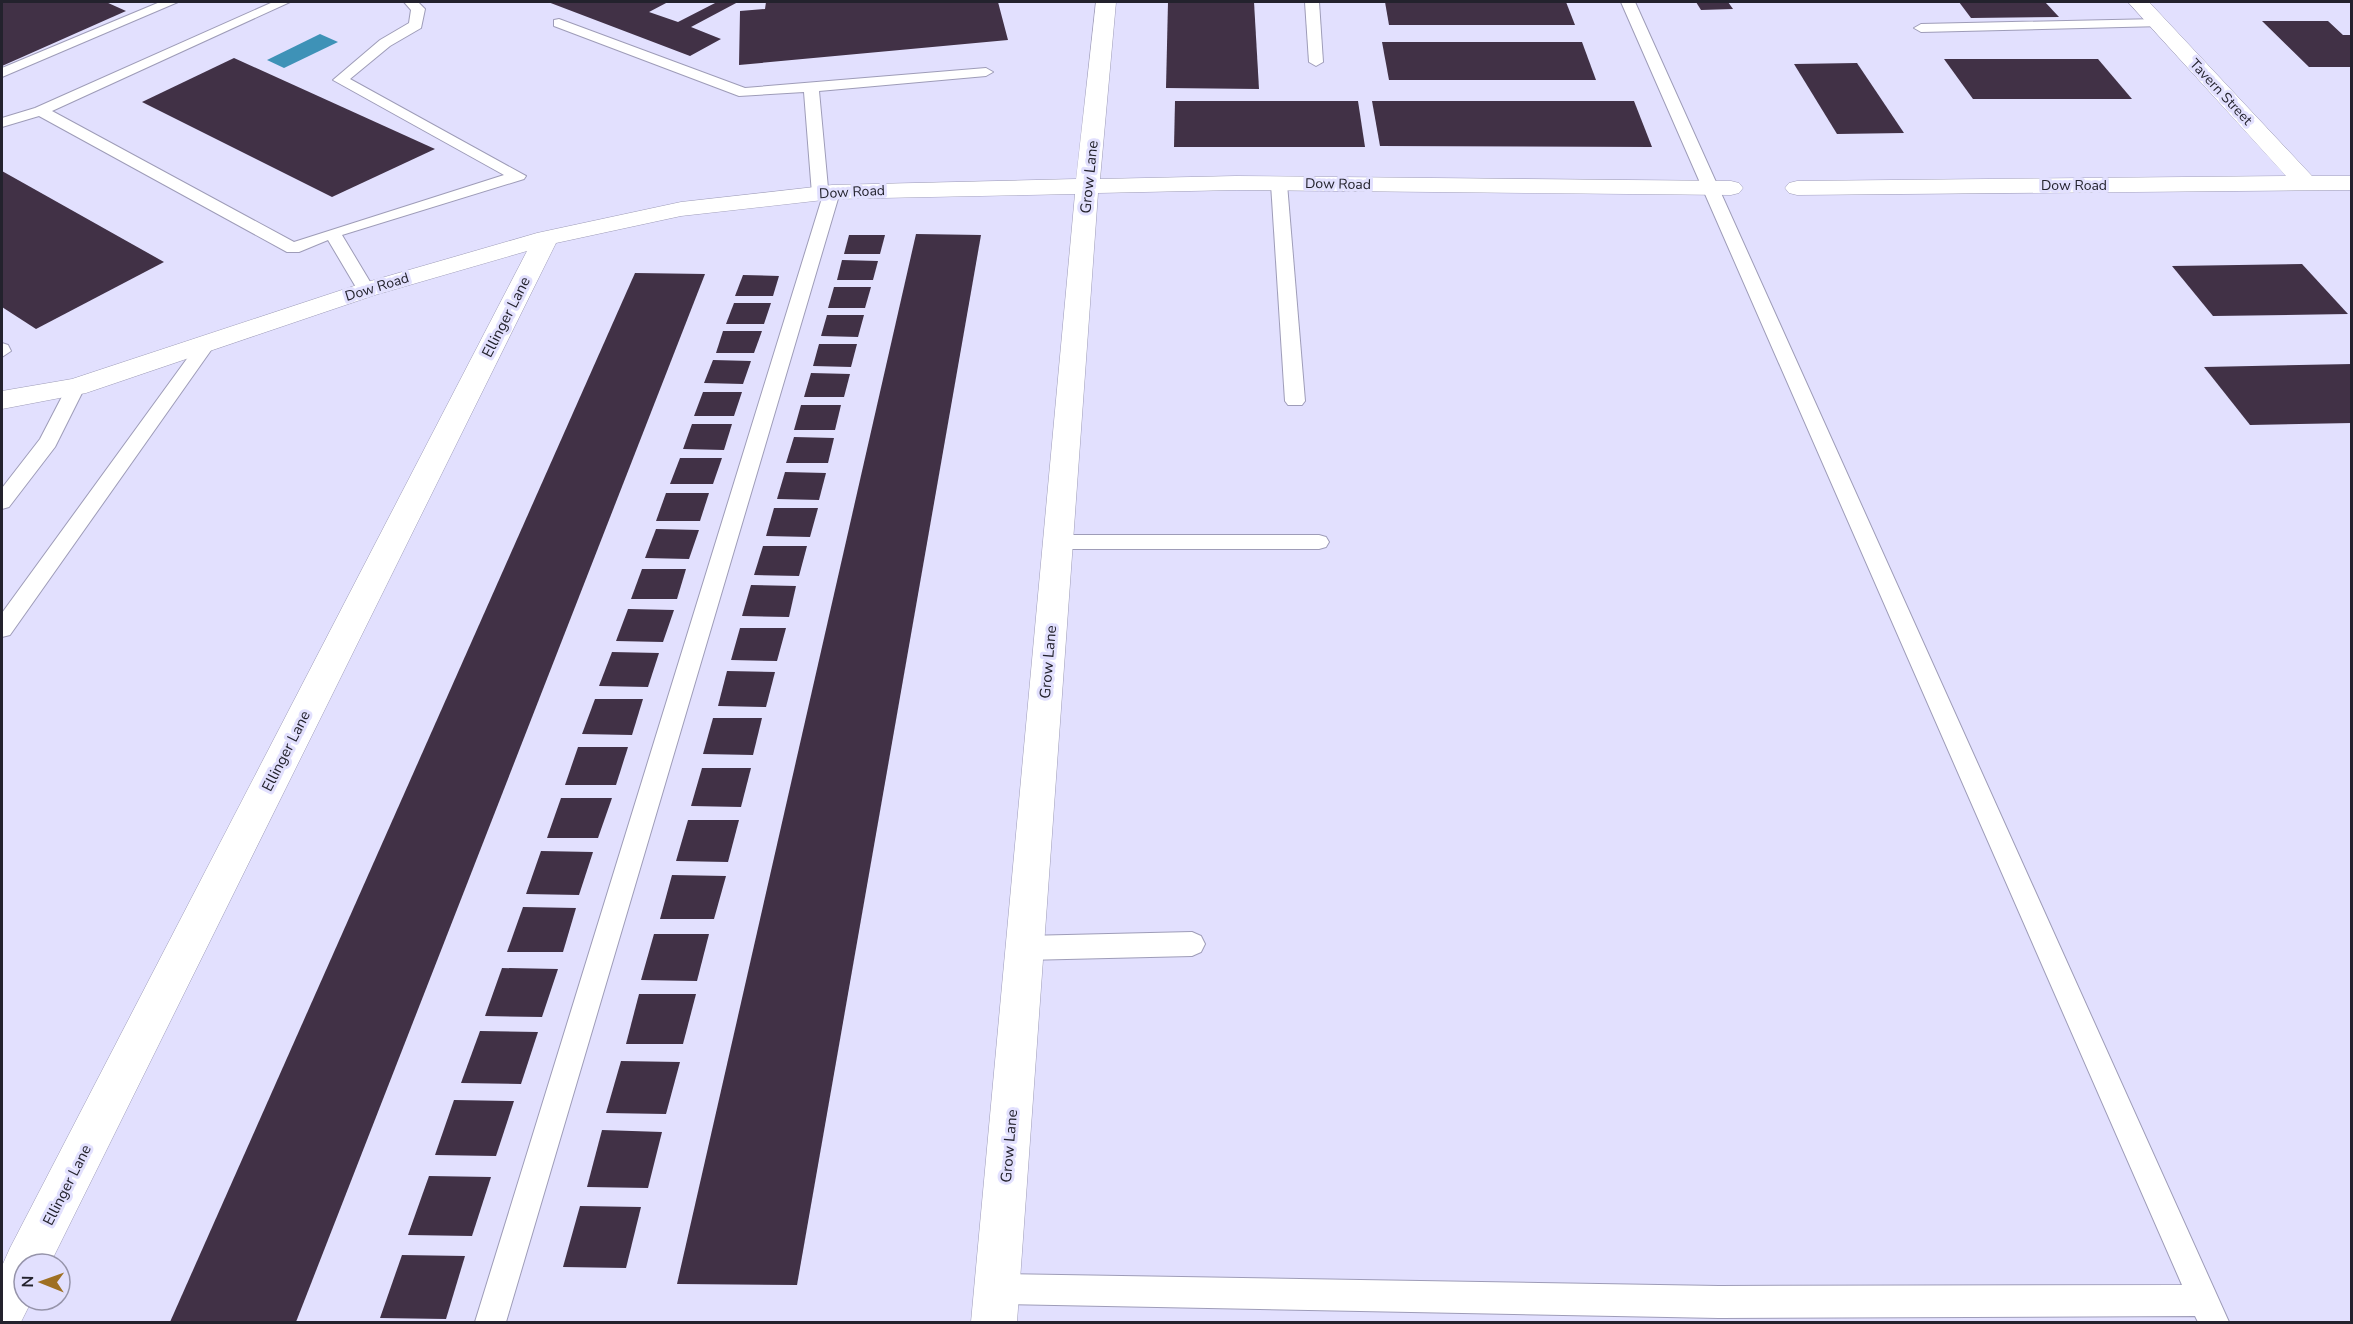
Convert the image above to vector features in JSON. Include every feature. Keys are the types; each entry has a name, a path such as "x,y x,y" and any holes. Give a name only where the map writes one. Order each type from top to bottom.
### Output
{"street":[{"name":"Grow Lane","path":"994,1323 1087,187 1106,2"},
{"name":"Tavern Street","path":"2138,2 2305,183"},
{"name":"Dow Road","path":"1797,188 2352,183"},
{"name":"Dow Road","path":"2,400 76,387 366,290 546,238 681,209 826,193 1087,187 1279,184 1722,188"},
{"name":"Ellinger Lane","path":"32,1252 546,238"},
{"path":"2,1313 12,1293"}],"lane":[{"path":"2,73 171,2"},
{"path":"2,123 40,111 283,2"},
{"path":"40,111 293,248 332,232 518,176 340,80 385,43 416,26 418,9 411,2"},
{"path":"1312,2 1316,62"},
{"path":"998,1289 2209,1311 1727,220 1722,188 1689,136 1628,2"},
{"path":"559,23 744,93 986,72"},
{"path":"1921,28 2158,23"},
{"path":"490,1323 826,193 811,87"},
{"path":"1279,184 1295,401"},
{"path":"332,232 366,290"},
{"path":"2,629 208,342"},
{"path":"2,502 48,442 76,387"},
{"path":"1058,542 1319,542"},
{"path":"1025,948 1192,944"}],"water":[{"path":"320,34 338,42 284,68 267,60"}],"building":[{"path":"2,2 106,2 126,11 2,66"},
{"path":"548,2 668,2 649,12 678,22 717,2 738,2 691,27 721,39 690,56"},
{"path":"766,2 998,2 1008,40 739,65 740,11 765,9"},
{"path":"1168,2 1254,2 1259,89 1166,88"},
{"path":"1385,2 1566,2 1575,25 1389,25"},
{"path":"1696,2 1728,2 1733,9 1701,10"},
{"path":"1959,2 2045,2 2059,17 1971,18"},
{"path":"2262,21 2328,21 2343,35 2352,35 2352,67 2309,67"},
{"path":"1382,42 1582,42 1596,80 1389,80"},
{"path":"234,58 435,149 332,197 142,102"},
{"path":"1944,59 2098,59 2132,99 1973,99"},
{"path":"1857,63 1904,133 1837,134 1794,64"},
{"path":"1175,101 1358,101 1365,147 1174,147"},
{"path":"1372,101 1634,101 1652,147 1380,146"},
{"path":"2,171 164,262 36,329 2,307"},
{"path":"916,234 981,235 797,1285 677,1284"},
{"path":"849,235 885,235 880,254 844,254"},
{"path":"842,260 878,261 873,280 837,280"},
{"path":"2302,264 2348,314 2213,316 2172,266"},
{"path":"635,273 705,274 296,1322 170,1322"},
{"path":"743,275 779,276 773,296 735,296"},
{"path":"834,287 871,287 865,308 828,308"},
{"path":"734,303 771,303 764,324 726,324"},
{"path":"827,315 864,315 858,337 821,336"},
{"path":"723,331 762,331 754,353 716,353"},
{"path":"819,344 857,344 851,367 813,366"},
{"path":"713,360 751,361 743,384 704,383"},
{"path":"2352,364 2352,423 2250,425 2204,367"},
{"path":"811,373 850,374 844,397 804,397"},
{"path":"703,392 742,392 734,416 694,416"},
{"path":"801,405 841,405 835,430 794,430"},
{"path":"692,424 732,424 724,450 683,449"},
{"path":"794,437 834,438 828,463 786,463"},
{"path":"680,458 722,458 713,484 670,484"},
{"path":"785,472 826,473 819,500 777,499"},
{"path":"666,493 709,493 700,521 656,521"},
{"path":"774,508 818,508 810,537 766,536"},
{"path":"656,529 699,530 689,559 645,558"},
{"path":"763,546 807,546 799,576 754,575"},
{"path":"642,569 686,569 677,599 631,599"},
{"path":"751,585 796,586 789,617 742,616"},
{"path":"628,609 674,610 663,642 616,641"},
{"path":"740,628 786,628 777,661 731,660"},
{"path":"612,652 659,653 648,687 599,686"},
{"path":"727,671 775,672 766,707 718,706"},
{"path":"595,699 643,699 632,735 582,734"},
{"path":"713,718 762,718 753,755 703,754"},
{"path":"578,747 628,747 616,785 565,785"},
{"path":"702,768 751,768 741,807 691,806"},
{"path":"561,798 612,798 598,838 547,838"},
{"path":"688,820 739,820 728,862 676,861"},
{"path":"541,851 593,852 579,895 526,894"},
{"path":"672,875 726,876 714,919 660,919"},
{"path":"523,907 576,908 563,952 507,952"},
{"path":"654,934 709,934 697,981 641,980"},
{"path":"502,968 558,969 542,1017 485,1016"},
{"path":"639,994 696,994 683,1044 626,1044"},
{"path":"480,1031 538,1032 521,1084 461,1083"},
{"path":"621,1061 680,1062 666,1114 606,1113"},
{"path":"454,1100 514,1101 496,1156 435,1155"},
{"path":"602,1130 662,1132 648,1188 587,1187"},
{"path":"429,1176 491,1177 472,1236 408,1235"},
{"path":"580,1206 641,1207 626,1268 563,1267"},
{"path":"402,1255 465,1256 446,1319 380,1318"}]}
